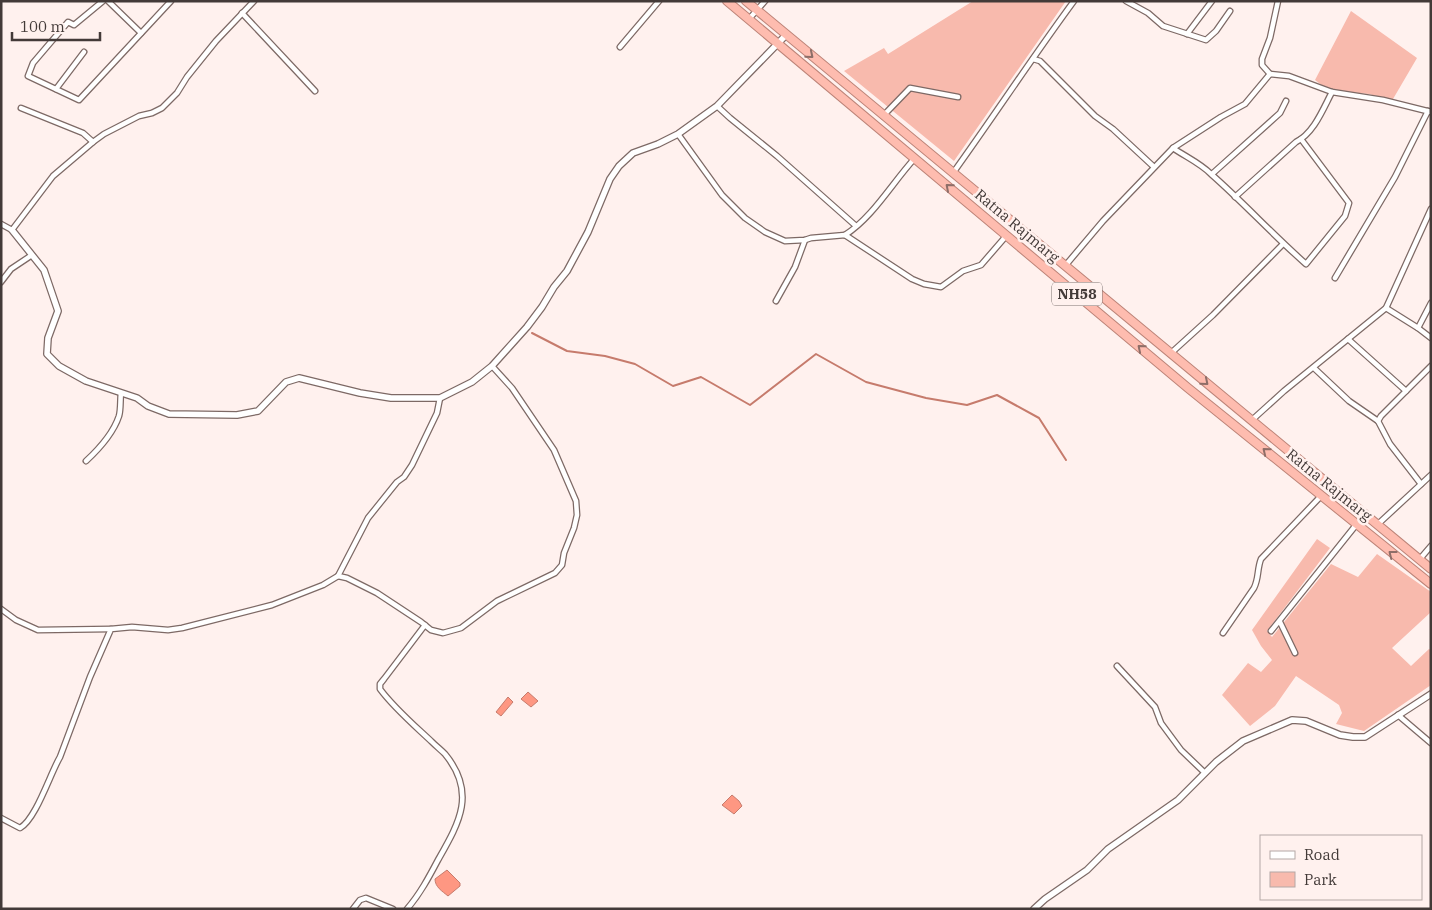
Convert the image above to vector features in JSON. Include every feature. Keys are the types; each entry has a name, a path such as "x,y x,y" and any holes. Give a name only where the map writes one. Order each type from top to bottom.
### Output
{"highway":[{"name":"Ratna Rajmarg","path":"727,1 1188,388 1431,584"},
{"name":"Ratna Rajmarg","path":"746,1 1431,569"}],"street":[{"path":"104,1 74,25 68,22 33,63 28,76 79,100 171,1"},
{"path":"108,1 141,33"},
{"path":"12,230 53,176 93,142 104,134 139,116 162,108 177,93 201,59 254,1"},
{"path":"620,47 659,1"},
{"path":"749,19 765,1"},
{"path":"953,173 1074,1"},
{"path":"1126,1 1148,13 1163,26 1206,40 1216,31 1230,11"},
{"path":"1186,34 1212,1"},
{"path":"1278,1 1270,38 1262,59 1262,65 1270,74 1289,76 1332,92 1383,100 1429,111 1394,177 1335,278"},
{"path":"242,13 315,92"},
{"path":"1,224 12,230 44,270 58,311 48,338 47,354 59,366 86,381 137,398 148,406 169,414 237,415 258,411 286,382 299,378 360,393 391,398 440,398 472,382 492,366 528,327 554,287 567,271 588,232 610,179 618,166 632,154 678,134 717,106 786,35"},
{"path":"56,90 84,52"},
{"path":"1033,59 1040,61 1095,116 1154,167"},
{"path":"1065,266 1103,221 1173,148 1245,104 1270,74"},
{"path":"883,116 910,88 958,97"},
{"path":"1235,197 1301,139 1318,118 1332,92"},
{"path":"1212,174 1280,113 1286,101"},
{"path":"717,106 856,226"},
{"path":"21,108 83,133 93,142"},
{"path":"678,134 708,173 722,195 745,218 765,232 786,241 845,235 856,226 915,158"},
{"path":"1173,148 1199,163 1212,174 1306,264 1345,216 1349,203 1301,139"},
{"path":"1251,421 1284,391 1386,308 1431,209"},
{"path":"845,235 912,279 941,287 963,271 981,265 1006,234"},
{"path":"776,302 796,267 805,240"},
{"path":"1170,354 1213,315 1283,244"},
{"path":"1,282 11,269 32,254"},
{"path":"1418,328 1431,303"},
{"path":"1386,308 1431,338"},
{"path":"1348,339 1406,391"},
{"path":"338,576 347,578 377,593 436,633 443,633 461,628 497,601 555,573 562,565 564,553 574,528 576,501 554,450 512,388 492,366"},
{"path":"1378,421 1431,366"},
{"path":"1314,368 1348,401 1378,421 1390,444 1421,484"},
{"path":"86,461 111,432 119,415 121,393"},
{"path":"1,609 16,620 38,630 132,627 168,630 272,605 323,585 338,576 368,518 412,465 437,414 440,398"},
{"path":"1377,525 1431,475"},
{"path":"1222,633 1254,588 1257,581 1257,568 1261,559 1321,496"},
{"path":"1271,631 1356,525"},
{"path":"1419,560 1431,546"},
{"path":"1280,622 1295,653"},
{"path":"407,909 427,880 456,829 461,814 461,787 454,766 445,754 380,689 380,684 425,625"},
{"path":"1,818 20,828 24,826 32,814 52,769 60,757 90,677 111,629"},
{"path":"1117,666 1155,707 1161,723 1181,750 1205,773"},
{"path":"1034,909 1045,899 1087,870 1108,849 1178,800 1216,762 1243,741 1292,720 1306,721 1340,735 1365,737 1431,694"},
{"path":"1398,715 1431,742"},
{"path":"353,909 360,900 366,898 393,909"}],"green space":[{"path":"973,1 1066,1 954,161 844,71 884,48 888,54"},
{"path":"1351,11 1417,58 1393,99 1369,94 1328,90 1315,80"},
{"path":"1317,539 1330,548 1267,631 1272,637 1331,564 1358,577 1377,554 1431,592 1431,612 1392,648 1411,666 1429,649 1431,650 1431,685 1364,731 1336,724 1342,713 1339,705 1296,676 1275,706 1250,726 1222,695 1248,663 1261,672 1272,660 1252,630"}],"shaded area":[{"path":"528,692 538,701 531,707 521,699"},
{"path":"508,697 513,702 501,716 496,712"},
{"path":"732,795 742,806 734,814 722,805"},
{"path":"447,870 460,883 460,886 448,896 441,891 435,882 435,879"}],"waterway":[{"path":"532,333 567,351 605,356 635,364 673,386 701,377 750,405 816,354 866,382 926,398 967,405 997,395 1039,418 1066,460"}]}
